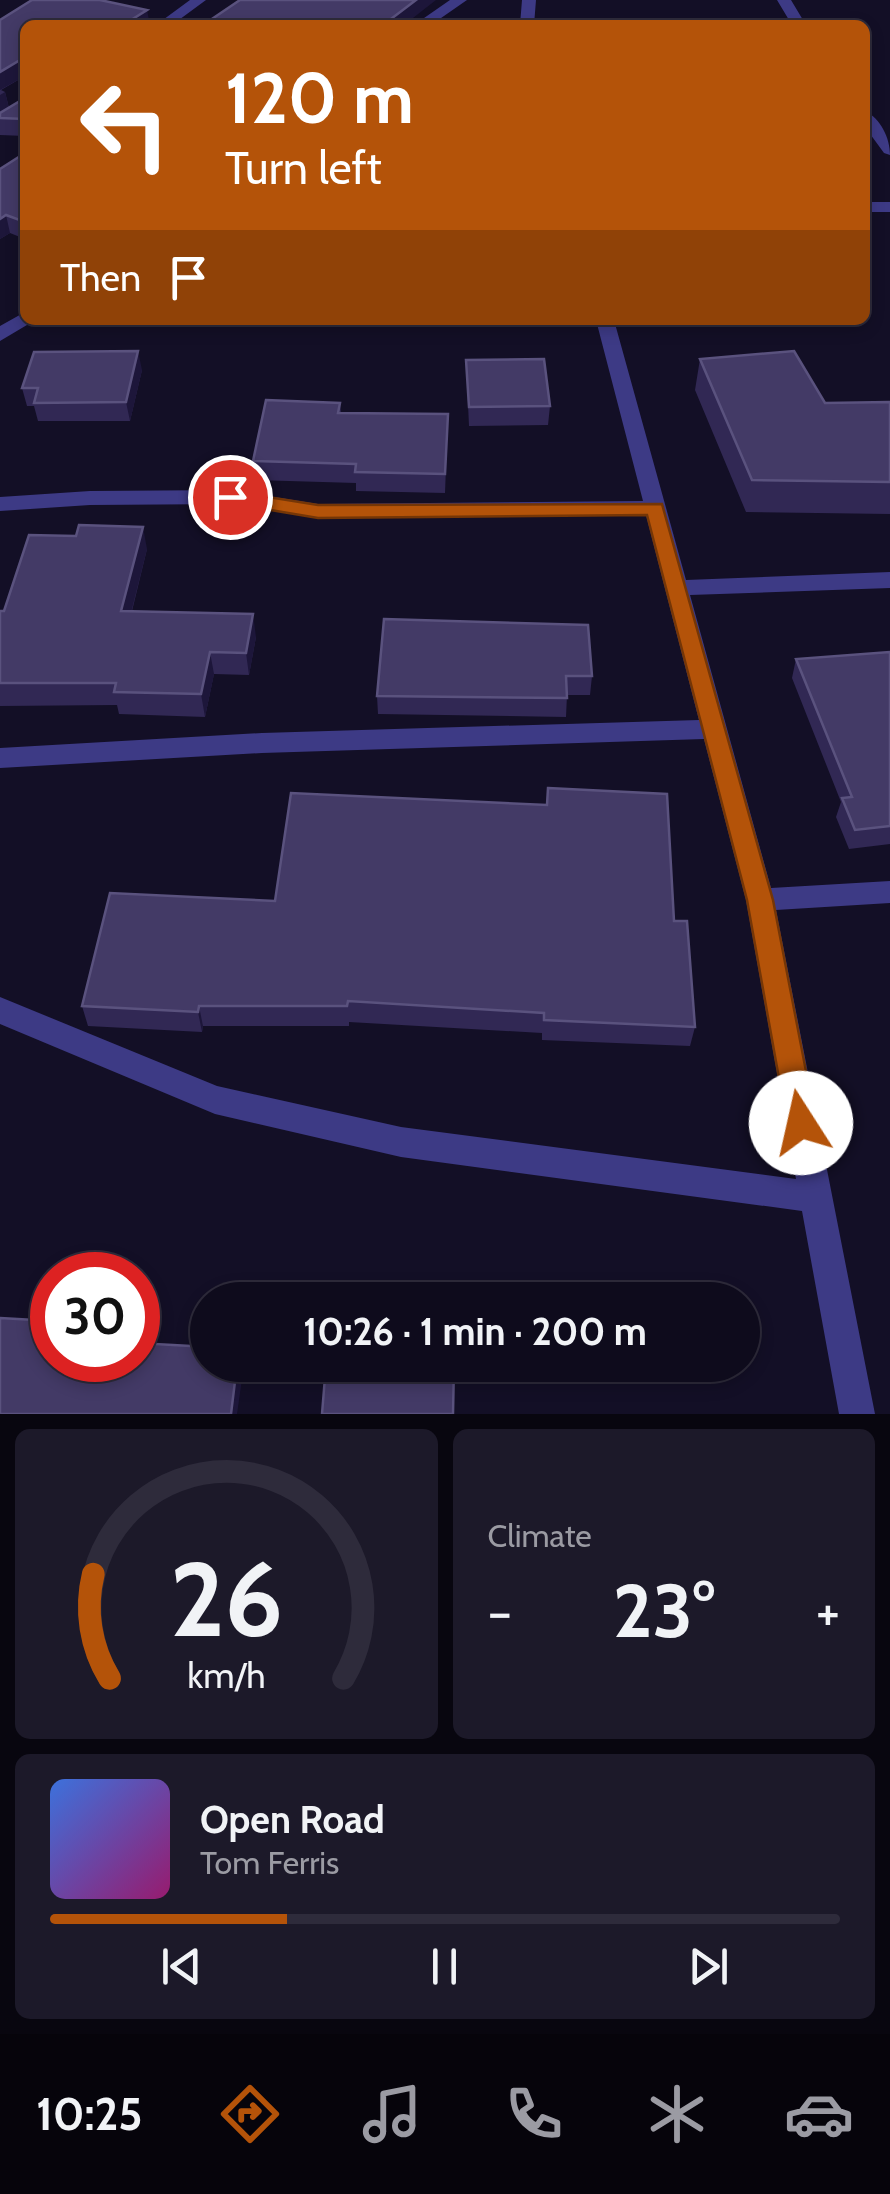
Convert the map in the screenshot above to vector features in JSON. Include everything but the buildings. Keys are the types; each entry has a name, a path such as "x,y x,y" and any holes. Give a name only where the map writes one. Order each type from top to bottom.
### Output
{"street":[{"path":"170,20 199,0"},
{"path":"429,20 460,0"},
{"path":"870,123 890,150"},
{"path":"606,325 760,900 857,1414"},
{"path":"0,504 90,498 230,497 318,511 655,508"},
{"path":"676,588 890,580"},
{"path":"0,758 262,743 714,729"},
{"path":"760,900 890,892"},
{"path":"0,1010 215,1100 400,1142 815,1197"}],"route":[{"path":"230,497 318,511 655,508 760,900 801,1123"}]}
